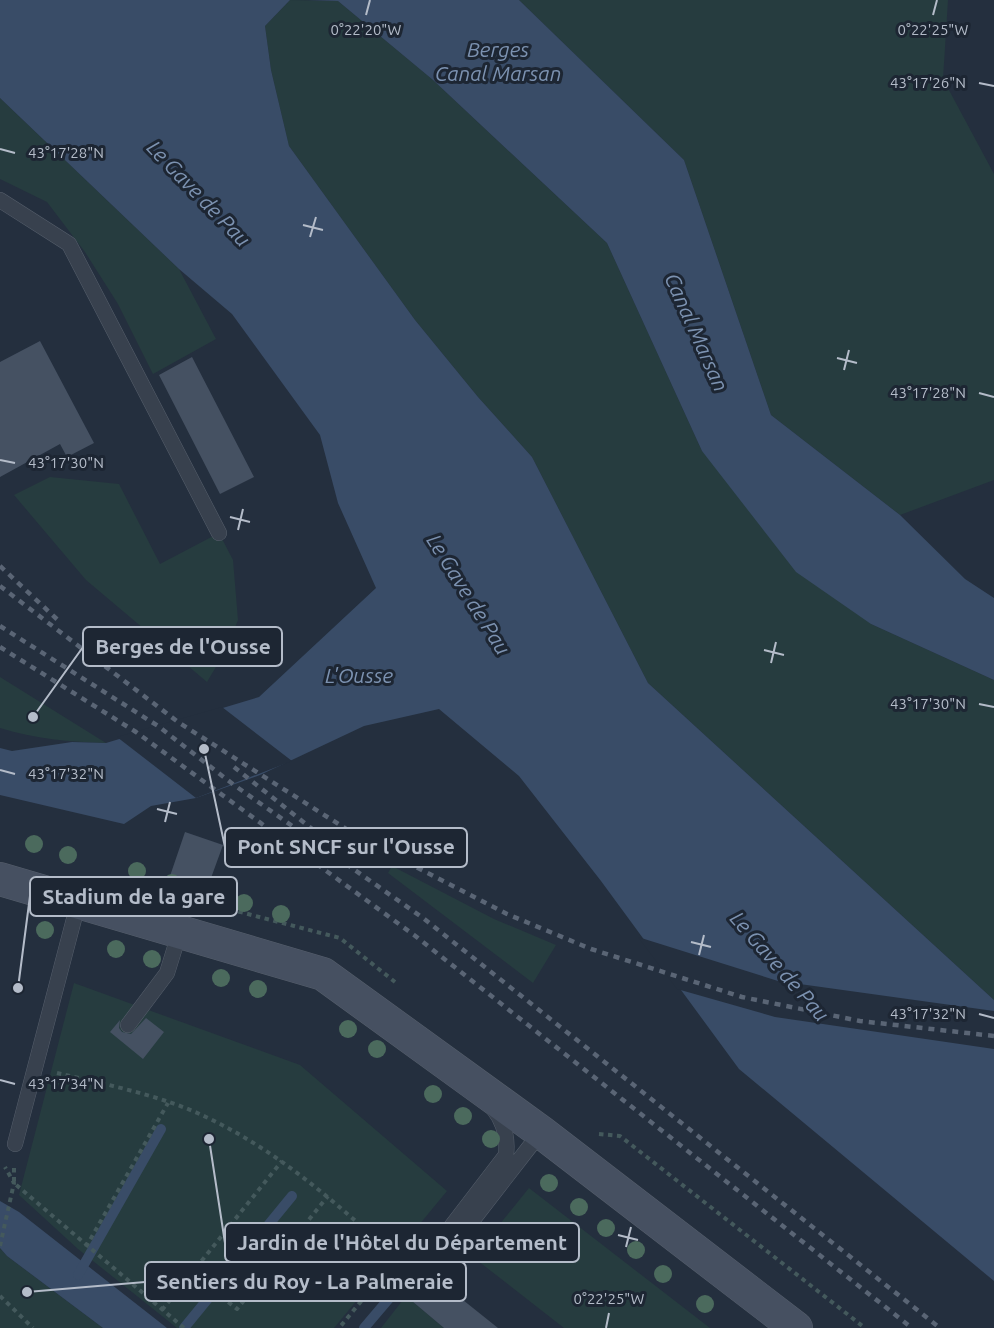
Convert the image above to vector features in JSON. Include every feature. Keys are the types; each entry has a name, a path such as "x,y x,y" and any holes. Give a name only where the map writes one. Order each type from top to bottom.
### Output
{"main road":[{"path":"0,879 79,900 323,974 541,1132 796,1328"}],"lane":[{"path":"0,200 69,244 219,533"},
{"path":"15,1144 79,900"},
{"path":"128,1025 167,973 180,931"},
{"path":"477,1087 503,1124 508,1142 506,1155 432,1262 541,1132"}],"path":[{"path":"34,1068 168,1103 205,1116 261,1146 328,1196 397,1258 339,1328"},
{"path":"86,1247 168,1103"},
{"path":"0,1246 14,1184 15,1144"},
{"path":"0,1158 14,1184 184,1328"},
{"path":"162,1310 282,1161"},
{"path":"193,1274 237,1309 328,1196"},
{"path":"0,1296 33,1328"}],"green space":[{"path":"290,0 338,1 433,80 607,243 702,451 871,624 994,680 994,1000 648,683 532,457 478,397 415,320 289,146 271,70 265,26"},
{"path":"519,0 948,0 943,79 994,174 994,480 900,515 771,415 684,160"},
{"path":"0,98 179,269 216,339 153,374 118,304 85,252 47,202 0,179"},
{"path":"50,477 119,484 160,564 219,533 233,560 238,620 226,650 207,682 86,580 14,495"},
{"path":"0,677 106,743 53,739 0,728"},
{"path":"392,866 494,919 556,945 533,983 388,873"},
{"path":"74,983 300,1065 447,1191 334,1328 177,1328 78,1249 19,1195"},
{"path":"529,1188 710,1328 564,1328 473,1257"},
{"path":"0,1248 7,1256 103,1328 0,1328"},
{"path":"406,1296 444,1328 381,1328"}],"water":[{"path":"0,0 290,0 265,26 271,70 289,146 415,320 478,397 532,457 648,683 994,1000 994,1281 739,1069 601,881 519,776 439,709 364,726 260,775 196,798 151,806 124,824 0,795 0,748 12,751 72,742 106,743 259,697 376,588 338,503 320,435 232,314 179,269 0,98"},
{"name":"Berges Canal Marsan","path":"307,0 519,0 684,160 771,415 900,515 965,579 994,598 994,680 871,624 796,572 702,451 607,243 433,80 338,1"},
{"path":"0,1201 19,1212 167,1328 103,1328 7,1256 0,1248"}],"pier":[{"path":"222,707 292,761 196,798 117,737"},
{"path":"638,937 778,981 994,1011 994,1049 775,1017 677,989"}],"building":[{"path":"40,341 94,443 67,457 60,444 0,477 0,362"},
{"path":"192,357 254,477 220,494 159,375"},
{"path":"185,832 223,845 207,889 170,876"},
{"path":"146,1018 164,1032 143,1059 110,1032 120,1020 119,1028 122,1032 131,1034"},
{"path":"428,1272 498,1328 444,1328 406,1296"}],"waterway":[{"path":"78,1275 161,1129"},
{"path":"184,1328 292,1196"},
{"path":"364,1328 415,1268"}],"railway":[{"path":"0,566 61,623"},
{"path":"0,586 178,722 362,839 507,914 591,949 742,997 860,1021 994,1036"},
{"path":"0,626 158,726 234,785 423,918 940,1328"},
{"path":"0,647 136,732 414,935 912,1328"},
{"path":"234,767 321,836"}],"place":[{"name":"Berges de l'Ousse","path":"33,717"},
{"name":"Pont SNCF sur l'Ousse","path":"204,749"},
{"name":"Stadium de la gare","path":"18,988"},
{"name":"Jardin de l'Hôtel du Département","path":"209,1139"},
{"name":"Sentiers du Roy - La Palmeraie","path":"27,1292"}],"water label":[{"name":"Le Gave de Pau","path":"199,193"},
{"name":"Canal Marsan","path":"697,332"},
{"name":"Le Gave de Pau","path":"469,594"},
{"name":"L'Ousse","path":"359,675"},
{"name":"Le Gave de Pau","path":"780,966"}]}
